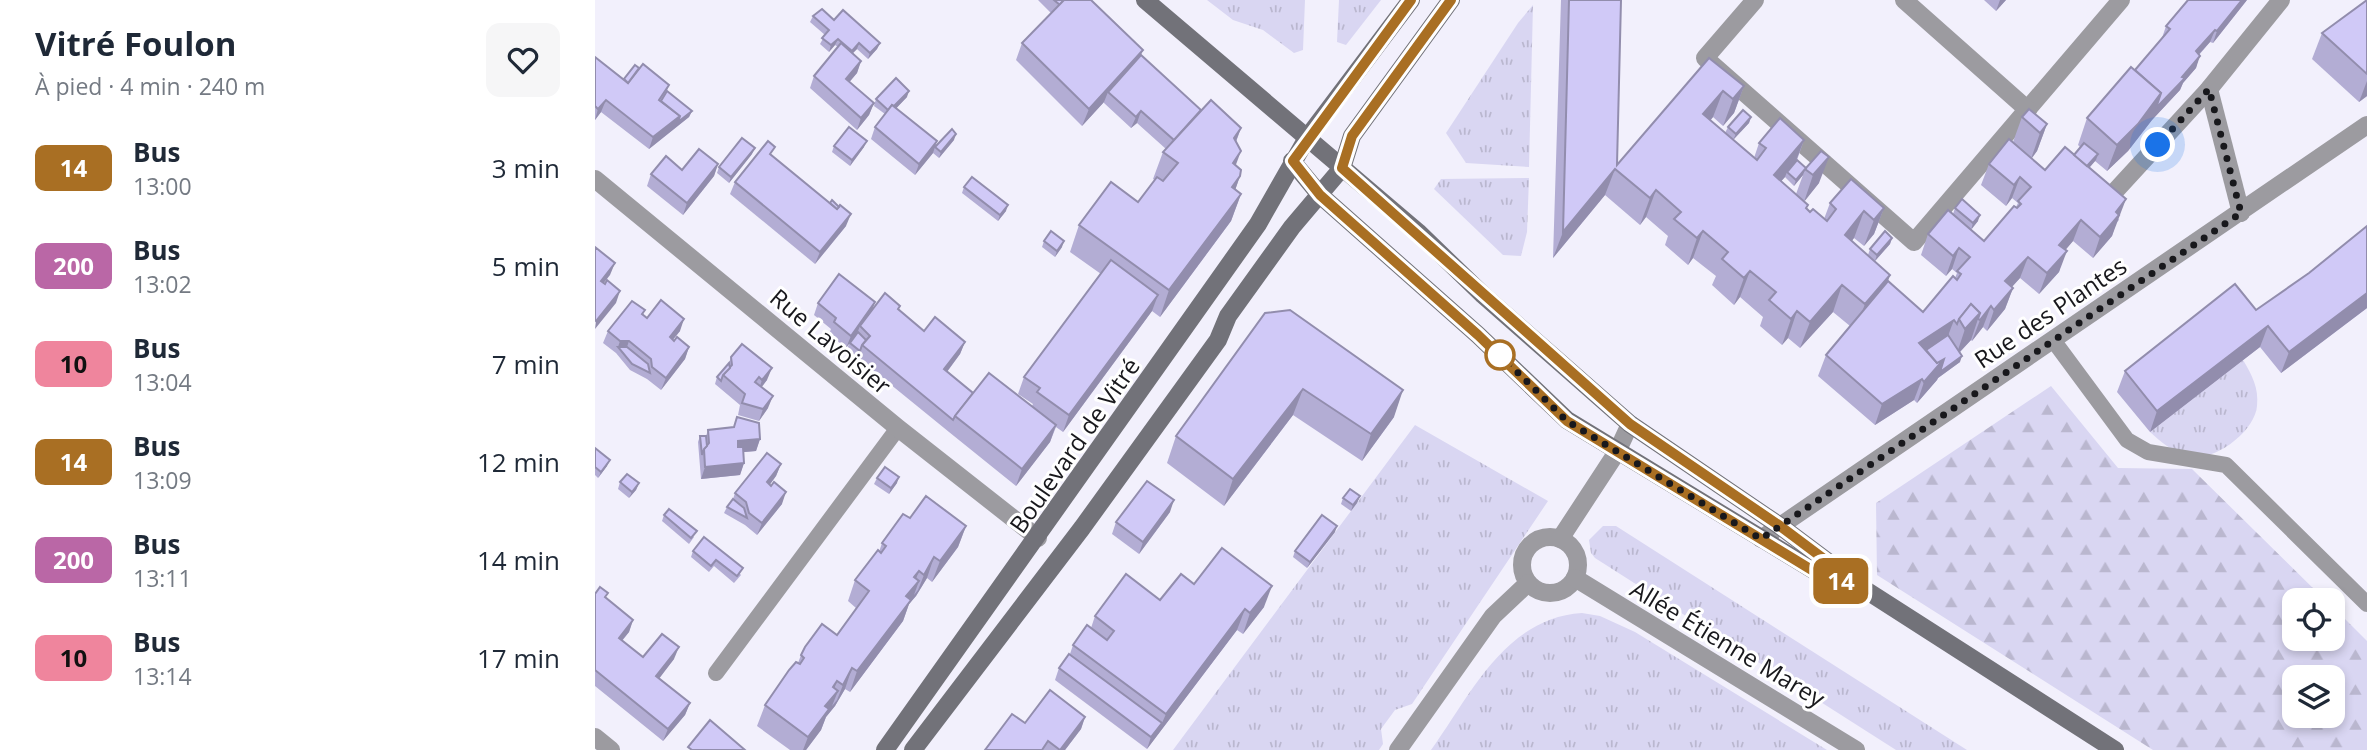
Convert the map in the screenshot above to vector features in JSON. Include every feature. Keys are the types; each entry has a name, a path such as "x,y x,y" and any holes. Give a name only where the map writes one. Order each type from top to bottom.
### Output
{"main road":[{"path":"1145,0 1418,232 1483,295 1630,424 1780,526 1864,589 2115,750"},
{"name":"Boulevard de Vitré","path":"885,750 1038,538 1258,224 1307,138 1411,0"},
{"path":"913,750 1082,528 1218,340 1228,316 1292,227 1342,168 1352,136 1451,0"},
{"path":"1293,161 1320,195 1478,335 1567,421 1820,575 1864,589"}],"street":[{"path":"1755,0 1705,58 1914,242 2121,0"},
{"path":"1904,0 2028,110"},
{"path":"2107,200 2209,89 2281,0"},
{"path":"2209,89 2241,213"},
{"name":"Rue des Plantes","path":"1761,539 2367,125"},
{"name":"Rue Lavoisier","path":"595,178 898,428 1038,538"},
{"path":"1560,539 1617,452 1630,424"},
{"path":"1542,538 1560,539 1568,544 1577,559 1575,578 1562,591 1553,593 1544,593 1528,583 1522,566 1528,548 1542,538"},
{"name":"Allée Étienne Marey","path":"1575,578 1856,750"},
{"path":"1398,750 1493,616 1528,583"},
{"path":"595,737 611,750"}],"lane":[{"path":"2053,340 2127,440 2148,452 2226,465 2367,604"},
{"path":"716,673 898,428"}],"green space":[{"path":"1207,0 1305,0 1303,50 1294,53 1263,30 1233,20"},
{"path":"1339,0 1381,0 1346,45 1337,42"},
{"path":"1533,5 1529,167 1466,163 1446,133 1518,23"},
{"path":"1529,178 1527,232 1521,256 1503,255 1434,189 1441,179"},
{"path":"2243,360 2254,382 2257,406 2249,426 2231,444 2208,455 2187,456 2172,449 2150,432"},
{"path":"2051,386 2118,468 2192,469 2313,588 2282,588 2282,651 2345,651 2345,619 2367,641 2367,750 2153,750 1877,575 1876,503"},
{"path":"1415,425 1548,501 1412,704 1395,710 1381,729 1383,744 1379,750 1173,750"},
{"path":"1603,526 1616,526 1967,750 1896,750 1595,558 1591,553 1589,540"},
{"path":"1582,613 1600,616 1635,632 1827,750 1431,750 1476,683 1511,644 1532,629 1555,618"}],"building":[{"path":"1064,0 1091,0 1143,50 1089,109 1022,43"},
{"path":"1569,0 1621,0 1617,165 1709,58 1744,86 1733,99 1723,91 1703,114 1757,160 1766,148 1759,143 1780,118 1804,140 1774,175 1808,205 1806,208 1810,212 1813,209 1827,221 1836,209 1830,203 1851,179 1884,208 1874,220 1864,211 1845,235 1890,275 1865,304 1842,285 1810,322 1797,311 1791,319 1769,300 1776,292 1750,271 1744,278 1722,259 1728,252 1703,231 1697,238 1674,219 1681,212 1656,190 1650,198 1615,169 1563,232"},
{"path":"2188,0 2242,0 2217,31 2215,30 2196,51 2200,56 2182,77 2185,78 2156,108 2161,93 2135,70 2170,29 2166,26"},
{"path":"2367,0 2367,74 2322,33"},
{"path":"822,9 834,20 843,10 880,43 870,53 859,43 852,51 838,39 831,45 822,38 829,30 813,16"},
{"path":"841,43 861,61 846,79 874,103 861,118 814,76"},
{"path":"1141,55 1201,110 1174,140 1141,111 1136,117 1108,92"},
{"path":"595,57 628,83 643,64 669,85 659,100 680,116 653,137 606,100 598,109 595,106"},
{"path":"635,65 639,68 628,83 624,79"},
{"path":"2131,67 2161,93 2138,124 2117,145 2087,118"},
{"path":"896,78 909,91 888,110 876,99"},
{"path":"667,91 692,111 678,122 680,116 661,101"},
{"path":"1211,100 1241,128 1234,138 1241,151 1233,163 1241,170 1232,187 1241,194 1169,290 1079,225 1111,182 1138,202 1157,177 1163,181 1178,163 1163,152"},
{"path":"892,105 937,141 919,164 875,127"},
{"path":"2029,109 2047,124 2040,133 2022,117"},
{"path":"1743,110 1751,117 1736,134 1728,127"},
{"path":"849,127 867,141 852,160 834,146"},
{"path":"952,129 956,134 941,152 935,147"},
{"path":"742,138 755,148 731,177 719,167"},
{"path":"2009,139 2045,170 2065,147 2126,199 2116,212 2119,215 2100,237 2081,220 2059,245 2067,251 2047,273 2028,257 2005,281 2013,288 1994,310 1991,306 1980,320 1980,313 1971,304 1957,324 1954,320 1919,343 1937,363 1944,359 1924,382 1922,379 1882,404 1826,355 1888,281 1923,312 1953,276 1957,280 1961,274 1957,271 1970,257 1959,248 1953,256 1928,234 1948,210 1984,241 2014,206 2017,208 2021,204 2018,201 2031,187 2020,177 2014,185 1989,164"},
{"path":"768,141 775,147 770,154 837,209 840,205 851,214 820,252 735,182"},
{"path":"2084,143 2098,154 2087,166 2074,155"},
{"path":"699,149 718,164 687,203 651,174 666,156 682,170"},
{"path":"1821,151 1829,157 1813,175 1805,169"},
{"path":"1797,160 1806,168 1796,180 1787,172"},
{"path":"972,177 1008,205 1000,215 964,187"},
{"path":"1962,199 1980,215 1973,223 1955,208"},
{"path":"2367,226 2367,293 2289,352 2268,326 2157,411 2125,371 2235,284 2256,310 2309,273"},
{"path":"1051,231 1064,241 1057,251 1044,241"},
{"path":"1885,231 1892,238 1877,255 1870,249"},
{"path":"595,247 615,263 601,281 605,284 607,280 620,291 596,321 595,320"},
{"path":"1111,260 1158,295 1069,415 1037,392 1040,388 1024,377"},
{"path":"839,274 875,302 851,336 834,322 836,318 818,303"},
{"path":"885,293 900,306 898,309 924,331 935,317 965,342 944,369 973,393 953,420 862,345 870,336 860,326"},
{"path":"661,300 684,319 670,337 674,341 677,337 689,347 666,378 652,367 651,359 629,341 620,341 608,331 632,301 645,310 642,314 647,318"},
{"path":"1971,304 1980,313 1965,329 1959,319"},
{"path":"1290,310 1403,390 1371,434 1303,389 1233,479 1176,436 1265,313"},
{"path":"858,332 866,340 860,351 850,343"},
{"path":"1948,335 1962,356 1940,372 1944,359 1937,363 1926,350"},
{"path":"742,344 772,368 762,380 759,377 755,382 773,396 763,409 742,403 745,394 723,375 732,365 731,357"},
{"path":"618,347 627,347 648,364 650,373 632,364"},
{"path":"729,363 730,368 721,381 717,377"},
{"path":"989,373 1056,425 1022,469 955,416"},
{"path":"737,417 759,423 760,439 738,441 738,447 743,447 744,463 705,467 704,449 709,443 708,430 734,427"},
{"path":"700,436 706,436 707,446 702,455"},
{"path":"595,448 610,460 601,472 595,467"},
{"path":"767,453 781,464 767,482 771,486 774,482 786,492 762,523 749,513 746,502 735,493"},
{"path":"885,467 899,477 891,488 877,478"},
{"path":"627,474 639,483 632,492 620,482"},
{"path":"1147,481 1174,500 1143,542 1116,522"},
{"path":"1350,489 1360,496 1353,505 1343,498"},
{"path":"926,496 966,526 940,561 934,557 924,575 919,571 914,577 919,581 906,596 911,600 857,671 852,668 843,685 837,681 833,687 838,691 825,706 829,709 808,737 765,705 789,670 796,662 800,664 804,658 801,655 805,647 822,624 837,635 869,591 855,580 878,550 881,553 886,546 882,543 903,514 910,518"},
{"path":"733,499 744,508 747,518 727,507"},
{"path":"669,509 697,531 691,538 664,515"},
{"path":"1322,515 1337,526 1310,562 1295,551"},
{"path":"704,537 743,568 737,576 716,560 711,566 693,551"},
{"path":"1222,548 1272,586 1250,613 1245,609 1166,714 1073,645 1087,625 1107,640 1114,631 1095,616 1126,574 1160,600 1181,574 1194,584"},
{"path":"600,587 608,593 605,597 633,620 619,638 643,657 662,634 679,647 656,676 690,703 668,729 595,670 595,594"},
{"path":"1069,654 1162,723 1151,737 1059,668"},
{"path":"1050,690 1085,717 1060,750 1048,741 1042,750 985,750 1012,714 1025,723"},
{"path":"710,720 745,750 692,750 688,747"}],"bus line":[{"name":"14","path":"1411,0 1307,138 1293,161 1320,195 1504,358 1567,421 1820,575 1864,589 1780,526 1630,424 1483,295 1418,232 1342,168 1352,136 1451,0"}],"route":[{"path":"1500,355 1567,421 1761,539 1838,484 2241,213 2209,89 2158,145"}]}
